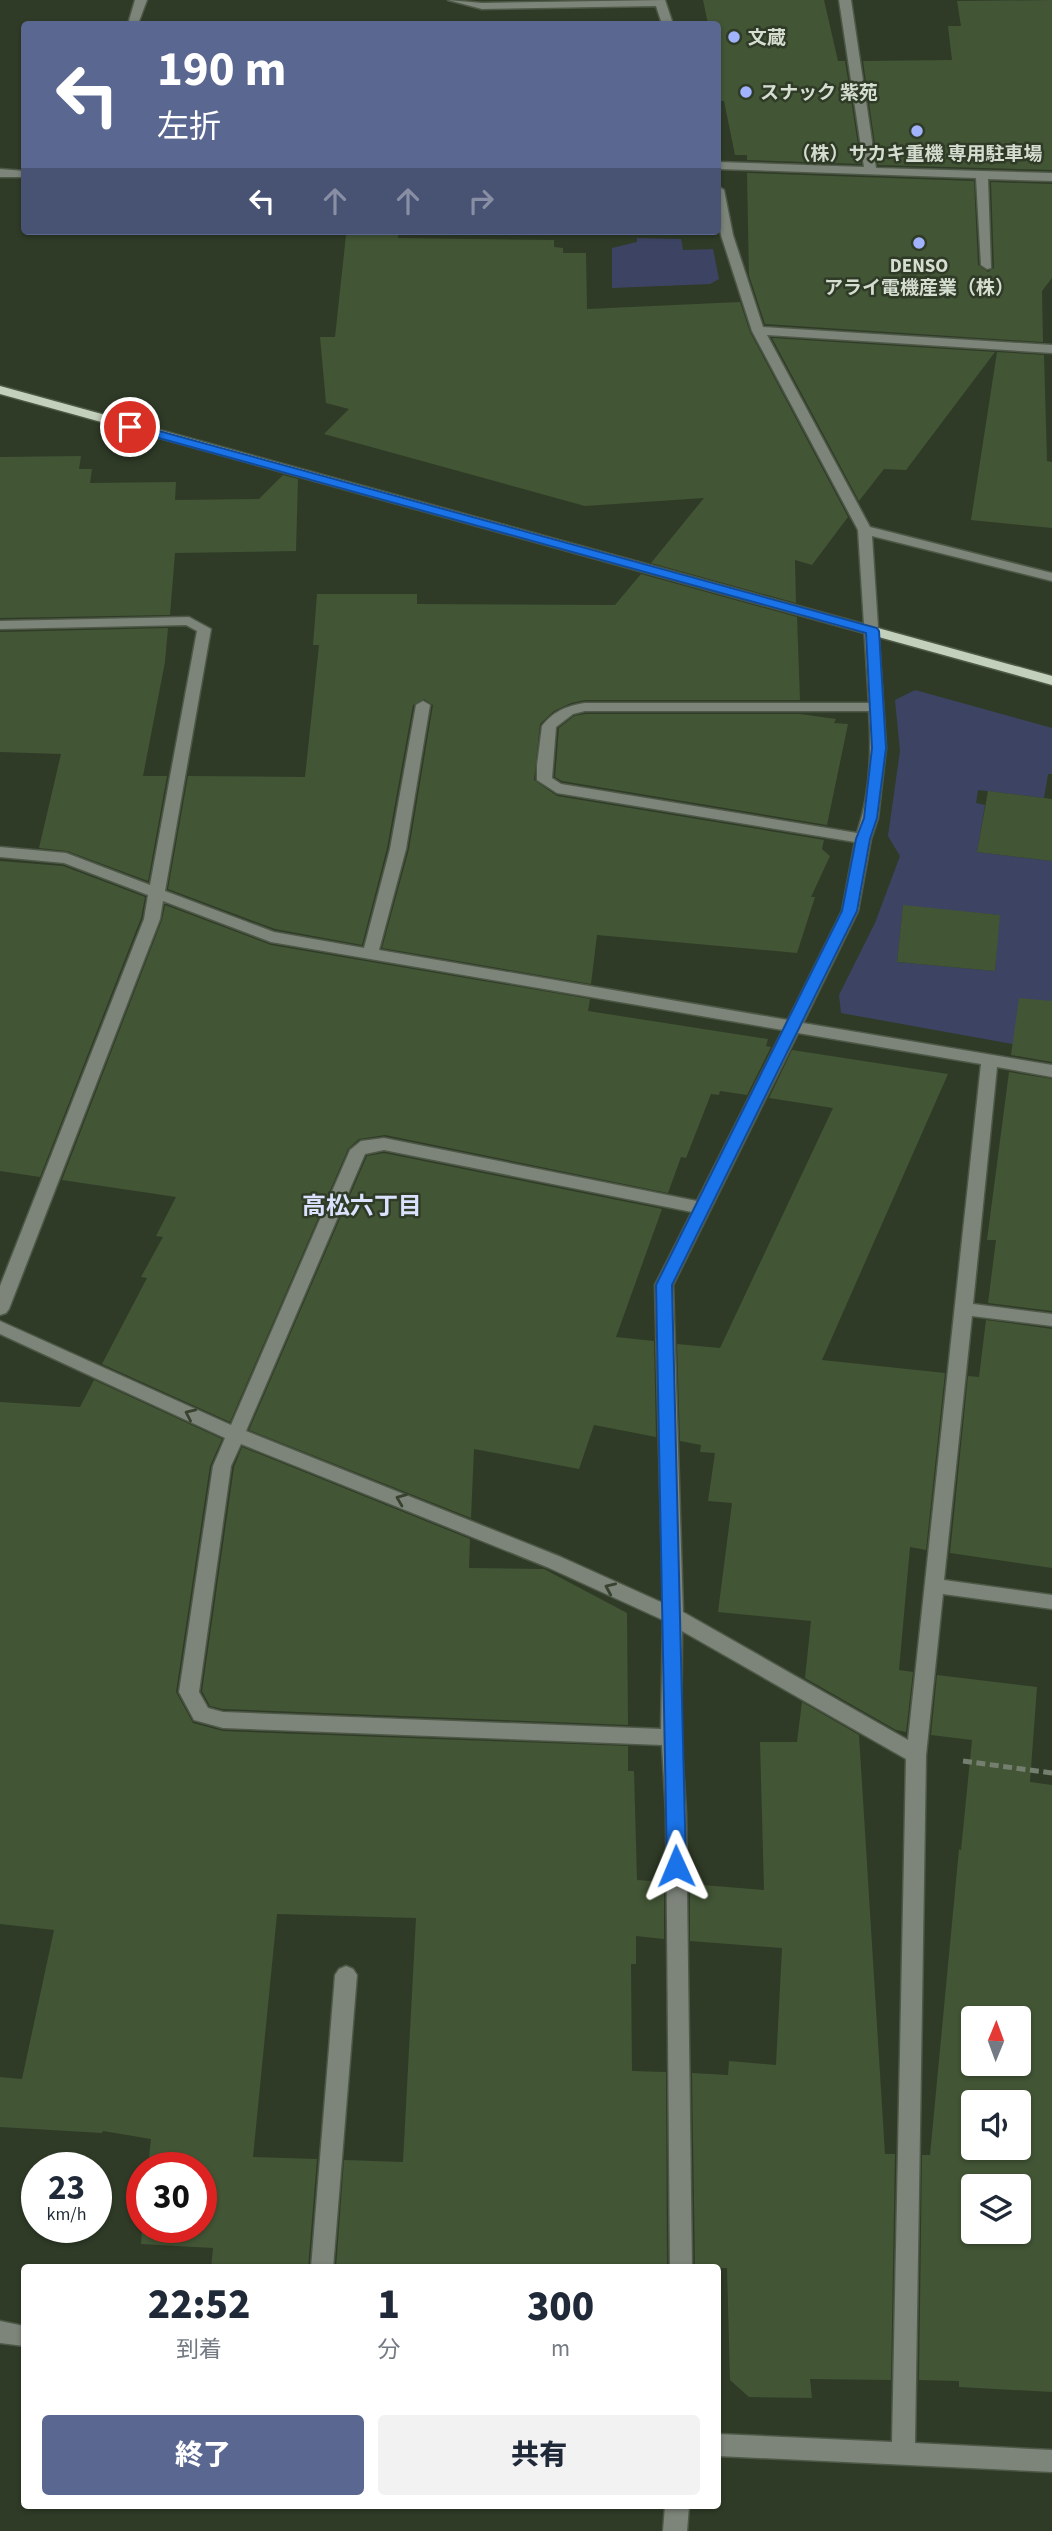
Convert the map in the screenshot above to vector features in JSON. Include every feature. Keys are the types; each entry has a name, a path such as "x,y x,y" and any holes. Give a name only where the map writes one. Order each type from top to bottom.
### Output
{"main road":[{"path":"0,390 1052,681"}],"street":[{"path":"134,21 141,0"},
{"path":"454,0 482,6 660,2 666,21"},
{"path":"845,0 870,169"},
{"path":"721,166 1052,177"},
{"path":"0,173 21,174"},
{"path":"982,173 988,265"},
{"path":"681,2264 676,1812 671,1737 673,1616 664,1285 849,911 863,839 870,818 879,748 865,530 758,331 727,236 721,205"},
{"path":"758,331 1052,349"},
{"path":"865,530 1052,577"},
{"path":"0,625 189,621 204,629 152,919 0,1309"},
{"path":"370,954 398,849 422,705"},
{"path":"863,839 557,788 545,780 544,765 549,726 568,710 585,707 876,707"},
{"path":"0,852 66,858 271,937 1052,1071"},
{"path":"903,2454 916,1755 990,1060"},
{"path":"671,1737 223,1720 201,1714 189,1692 222,1465 355,1155 367,1145 384,1144 702,1208"},
{"path":"964,1309 1052,1320"},
{"path":"0,1327 234,1434 554,1562 673,1616 916,1755"},
{"path":"936,1586 1052,1602"},
{"path":"322,2264 346,1975"},
{"path":"0,2332 21,2336"},
{"path":"721,2445 1052,2461"},
{"path":"675,2531 677,2509"}],"path":[{"path":"916,1755 1052,1773"}],"shaded area":[{"path":"637,238 681,239 683,250 713,249 719,279 710,284 612,288 612,248 637,242"},
{"path":"915,690 1052,728 1052,774 1048,774 1044,798 978,790 976,803 985,805 977,852 1052,861 1052,1051 841,1013 839,995 875,923 900,856 888,836 900,751 895,700","holes":["903,906 999,915 995,971 897,962"]}],"building":[{"path":"703,0 824,0 838,61 845,61 861,164 747,160 747,155 735,155 724,101 721,101 721,21 707,21"},
{"path":"1052,0 1052,170 878,165 863,61 952,60 948,26 961,26 957,1"},
{"path":"747,173 974,181 978,265 988,272 994,268 991,182 1052,184 1052,278 1042,291 1043,342 765,324 749,275"},
{"path":"346,235 554,240 554,247 563,248 563,253 586,253 587,309 740,302 750,332 848,517 812,565 795,560 796,603 651,563 704,498 585,506 324,434 349,409 326,403 320,337 335,337"},
{"path":"772,338 995,352 906,470 884,469 859,501"},
{"path":"997,352 1044,355 1047,461 1052,462 1052,528 971,520"},
{"path":"81,456 79,469 92,469 90,483 176,482 175,500 259,499 283,475 298,479 296,551 175,553 170,615 0,618 0,457"},
{"path":"641,574 797,617 800,700 585,700 571,703 554,711 540,724 534,780 557,796 824,840 822,849 830,856 811,897 815,897 797,953 597,935 591,984 382,948 409,849 433,705 424,699 413,705 387,848 362,945 275,929 168,889 188,776 305,777 319,645 313,645 317,594 417,594 417,604 615,605"},
{"path":"168,628 165,662 143,776 167,776 148,881 67,851 39,848 61,754 0,752 0,632"},
{"path":"800,714 836,719 834,723 848,724 827,825 562,781 555,777 559,728 574,716"},
{"path":"988,791 1052,799 1052,861 977,852"},
{"path":"0,861 63,866 145,897 141,918 40,1177 0,1171"},
{"path":"165,905 271,945 590,999 588,1011 768,1039 766,1046 771,1047 747,1095 720,1091 719,1095 711,1094 686,1158 681,1157 668,1193 385,1135 359,1139 348,1149 230,1422 102,1364 147,1278 141,1277 163,1237 156,1236 176,1197 62,1180 162,920"},
{"path":"903,905 1000,915 995,971 897,962"},
{"path":"1019,998 1052,1001 1052,1062 1011,1055"},
{"path":"792,1050 948,1074 822,1360 945,1373 926,1550 910,1547 899,1670 913,1672 906,1732 896,1730 805,1678 811,1621 718,1612 732,1503 708,1501 715,1453 700,1452 701,1445 680,1441 677,1344 720,1348 833,1108 769,1098"},
{"path":"1009,1072 1052,1079 1052,1311 988,1303 996,1240 987,1240"},
{"path":"384,1153 662,1209 616,1337 654,1341 656,1437 594,1425 579,1469 474,1449 471,1518 249,1430 367,1156"},
{"path":"986,1320 1052,1329 1052,1568 950,1553 968,1376 979,1377"},
{"path":"94,1380 222,1439 210,1466 176,1692 193,1723 223,1731 628,1746 628,1771 634,1771 637,1880 664,1882 664,1939 636,1936 636,1964 631,1964 632,2071 666,2072 667,2264 336,2264 344,2160 403,2162 416,1918 277,1914 253,2157 317,2159 308,2264 211,2264 213,2248 141,2244 217,2243 217,2152 150,2152 151,2139 103,2131 0,2127 0,2077 22,2079 54,1930 0,1924 0,1402 80,1407"},
{"path":"242,1447 470,1539 469,1568 544,1569 627,1613 628,1725 223,1709 210,1706 202,1691 234,1467"},
{"path":"937,1675 1037,1687 1030,1782 1052,1785 1052,2392 959,2387 959,2381 919,2380 922,2155 930,2155 972,1740 931,1735"},
{"path":"802,1702 859,1735 885,2154 895,2154 891,2380 810,2379 812,2398 749,2397 730,2380 727,2268 721,2268 721,2264 695,2264 692,2073 728,2075 729,2061 776,2065 782,1948 690,1941 690,1884 764,1890 760,1742 797,1742"}],"place":[{"name":"文蔵","path":"734,37"},
{"name":"スナック 紫苑","path":"746,92"},
{"name":"（株）サカキ重機 専用駐車場","path":"917,131"},
{"name":"DENSO アライ電機産業（株）","path":"919,243"}],"district":[{"name":"高松六丁目","path":"362,1206"}],"route":[{"path":"130,427 873,631 879,748 870,818 863,839 849,911 664,1285 673,1616 671,1737 676,1866"}]}
